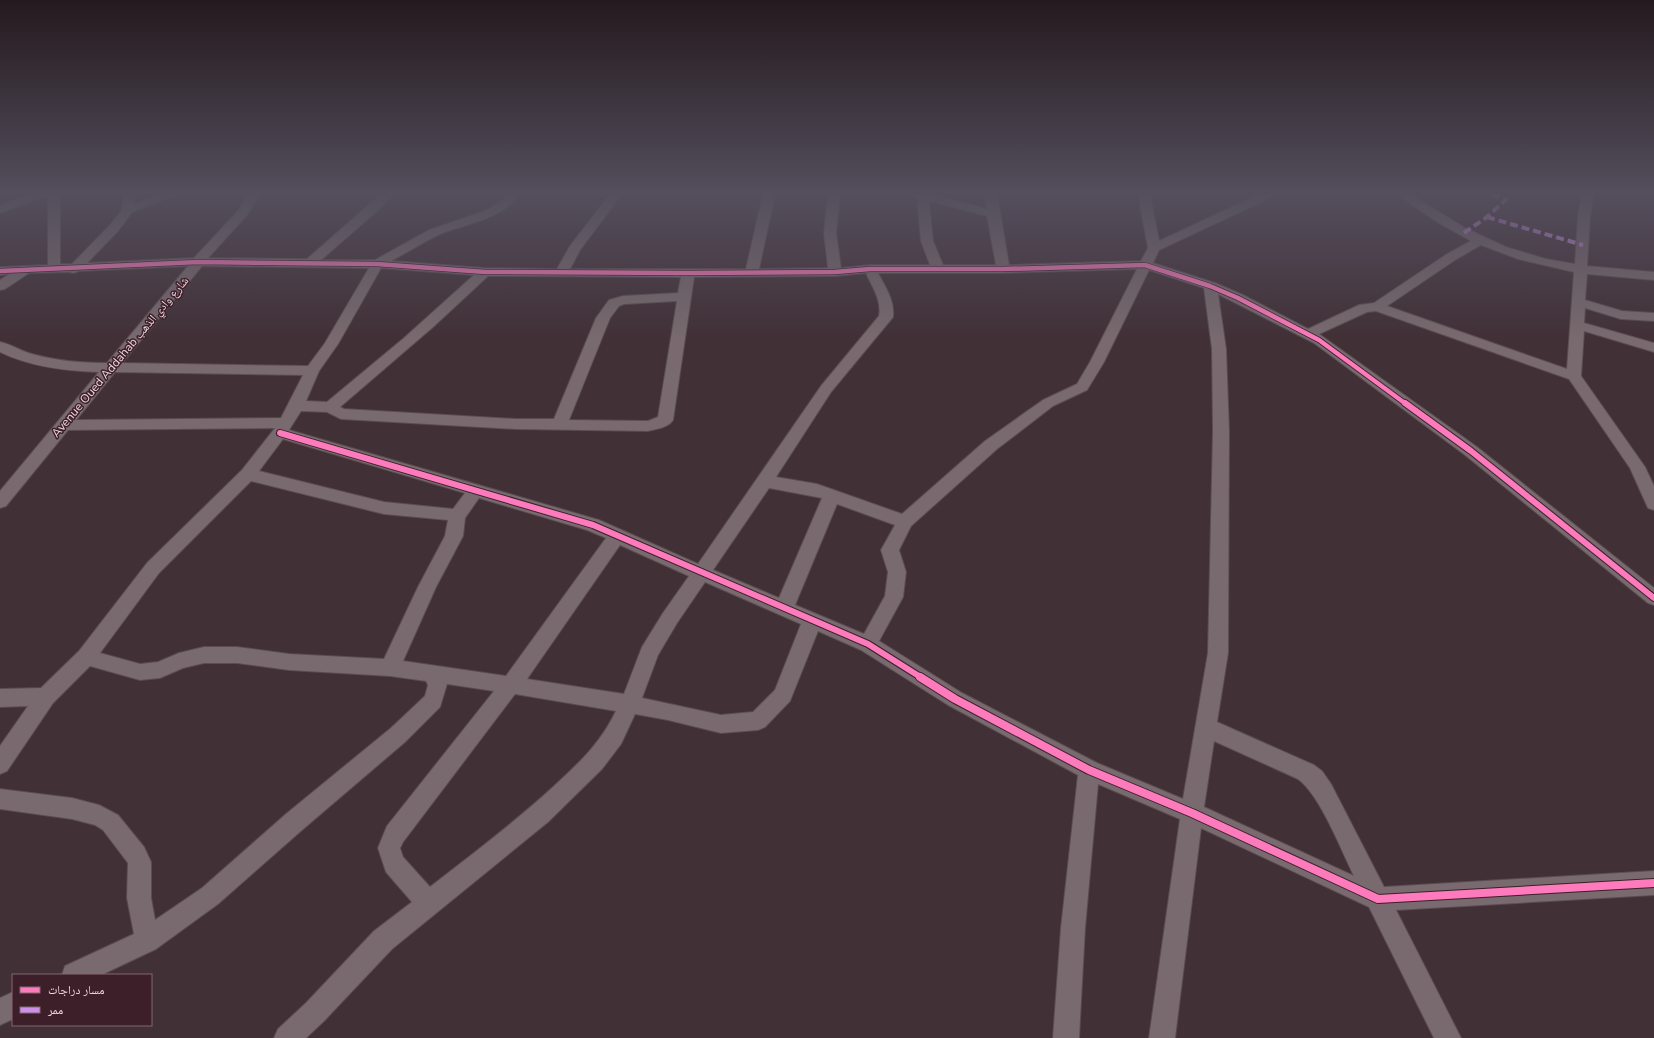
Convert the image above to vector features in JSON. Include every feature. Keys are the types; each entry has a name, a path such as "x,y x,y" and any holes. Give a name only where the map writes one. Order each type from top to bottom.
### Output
{"street":[{"path":"53,242 54,269"},
{"path":"74,269 100,242"},
{"name":"Avenue Oued Addahab شارع وادي الذهب","path":"2,495 63,426 198,262 216,242"},
{"path":"310,263 332,242"},
{"path":"0,764 46,697 86,657 153,568 248,474 283,428 296,406 312,371 331,344 377,264 416,242"},
{"path":"562,272 579,242"},
{"path":"752,272 758,242"},
{"path":"831,242 835,272"},
{"path":"929,242 938,269"},
{"path":"998,242 1003,269"},
{"path":"1153,242 1154,248"},
{"path":"868,644 894,597 897,572 890,550 905,522 991,445 1048,403 1082,387 1097,362 1154,248 1166,242"},
{"path":"1377,307 1451,256 1477,242"},
{"path":"1484,242 1522,256 1582,270 1615,275 1654,276"},
{"path":"1574,376 1583,242"},
{"path":"0,271 74,269 198,262 377,264 485,272 688,273 835,272 870,269 1003,269 1145,265 1210,286 1309,334 1342,356 1470,451 1654,598"},
{"path":"287,1038 315,1012 383,940 540,814 595,762 614,737 630,704 649,653 670,618 700,573 766,481 826,389 886,317 889,310 887,303 875,282 870,269"},
{"path":"0,286 26,270"},
{"path":"330,407 428,325 485,272"},
{"path":"296,406 330,407 341,414 516,424 648,426 656,424 665,420 688,273"},
{"path":"1162,1038 1192,813 1218,653 1221,431 1218,349 1210,286"},
{"path":"560,424 603,318 614,303 623,300 684,297"},
{"path":"1579,302 1621,315 1654,317"},
{"path":"1309,334 1368,307 1377,307 1574,376 1637,467 1654,504"},
{"path":"1577,325 1654,348"},
{"path":"3,352 40,361 76,367 111,369 312,371"},
{"path":"63,426 283,428 476,490 593,525 700,573 868,644 955,699 1089,770 1192,813 1378,899 1654,882"},
{"path":"248,474 384,508 449,514 457,517"},
{"path":"766,481 818,490 905,522"},
{"path":"390,668 427,587 454,536 457,517 476,490"},
{"path":"784,609 832,495"},
{"path":"429,904 394,864 389,848 395,834 511,685 617,536"},
{"path":"86,657 140,672 160,670 179,661 204,655 237,655 289,662 390,668 434,673 630,704 668,711 721,724 758,721 783,696 812,621"},
{"path":"76,974 147,940 210,896 294,822 398,735 433,701 438,686 434,673"},
{"path":"0,698 46,697"},
{"path":"1206,727 1306,772 1314,778 1323,791 1448,1038"},
{"path":"1066,1038 1073,928 1089,770"},
{"path":"0,799 23,801 94,813 109,820 138,859 141,872 139,892 147,940"},
{"path":"0,1012 12,1006"}],"marked path":[{"path":"1574,242 1583,245"}],"cycle path":[{"path":"0,271 198,262 377,264 485,272 688,273 835,272 870,269 1003,269 1145,265 1210,286 1238,298 1319,340 1471,451 1654,598"},
{"path":"280,433 593,525 868,644 955,699 1089,770 1192,813 1378,899 1654,883"}]}
